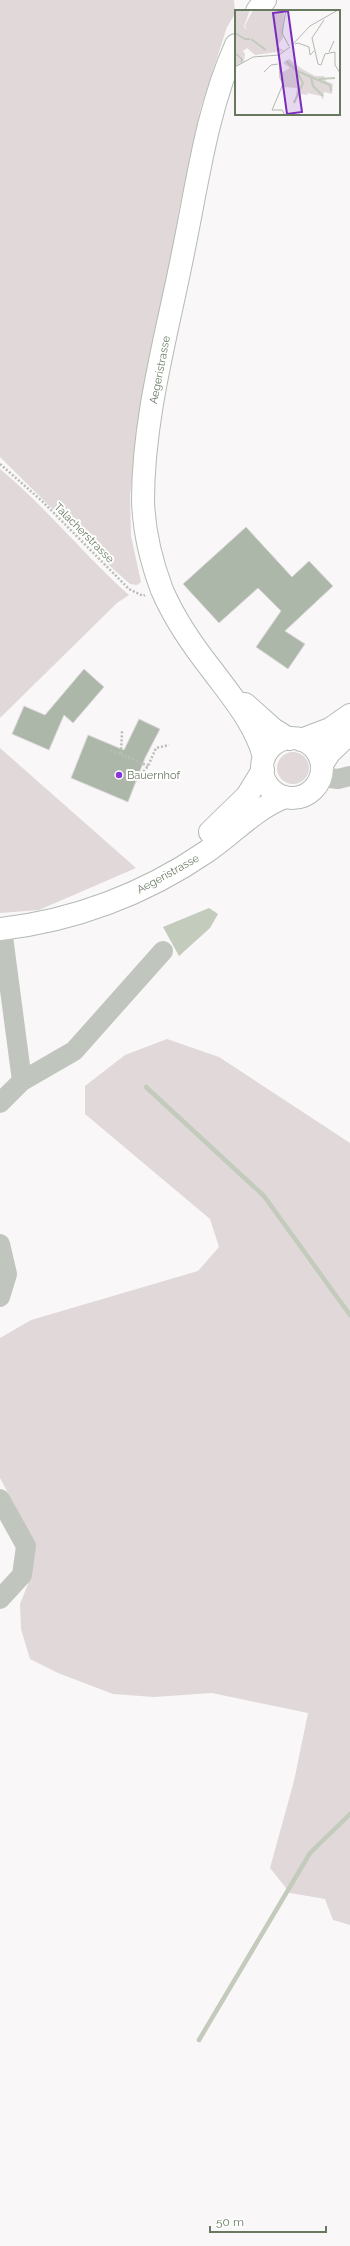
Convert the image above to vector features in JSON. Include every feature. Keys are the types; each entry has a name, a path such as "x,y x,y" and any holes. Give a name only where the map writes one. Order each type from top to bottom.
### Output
{"main road":[{"path":"258,10 265,0"},
{"name":"Aegeristrasse","path":"235,47 223,77 210,122 147,437 144,476 144,530 160,584 188,636 222,683 261,744 264,764 263,776 270,789 285,797"},
{"name":"Aegeristrasse","path":"222,683 262,720 295,740 315,749 321,770"},
{"name":"Aegeristrasse","path":"36,924 119,889 185,851 232,811 247,796 272,747 330,729 350,715"},
{"name":"Aegeristrasse","path":"1,929 36,924 92,909 156,883 209,850 264,806 285,797 303,796 317,785 321,770 330,752 350,733"}],"lane":[{"path":"321,770 338,779 350,776"},
{"path":"1,929 22,1081"},
{"path":"0,1102 22,1081 74,1051 162,950"},
{"path":"0,1244 7,1274 0,1297"},
{"path":"0,1499 26,1546 22,1575 0,1599"}],"path":[{"name":"Talacherstrasse","path":"0,464 42,501 129,589 143,596 160,584"},
{"path":"121,754 122,731"},
{"path":"136,781 148,766 156,748 168,745"},
{"path":"110,751 121,754 148,766"}],"shaded area":[{"path":"0,0 234,0 235,14 227,27 201,107 179,210 159,340 137,441 130,496 131,536 141,582 137,585 130,584 112,568 0,457"},
{"path":"0,469 33,499 112,580 129,595 117,603 0,718"},
{"path":"0,748 136,868 39,910 0,913"},
{"path":"290,752 296,752 305,756 309,768 305,780 296,784 290,784 281,780 277,771 277,765 281,756"},
{"path":"209,908 218,914 210,928 179,956 163,927"},
{"path":"167,1039 219,1057 350,1143 350,1925 333,1920 325,1899 290,1893 270,1868 294,1781 308,1713 212,1693 154,1697 113,1694 58,1673 30,1659 21,1629 20,1604 30,1579 34,1542 0,1478 0,1338 31,1320 198,1271 219,1247 210,1219 85,1114 85,1086 125,1055"}],"building":[{"path":"246,527 292,577 309,561 333,586 285,631 305,644 288,669 256,647 281,611 258,588 219,623 183,584"},
{"path":"84,669 104,687 73,723 64,715 49,750 12,734 24,706 45,715"},
{"path":"139,719 160,729 145,758 128,802 71,778 88,735 124,750"}],"waterway":[{"path":"146,1087 264,1196 350,1315"},
{"path":"199,2040 310,1853 350,1814"}],"place":[{"name":"Bauernhof","path":"119,775"}]}
